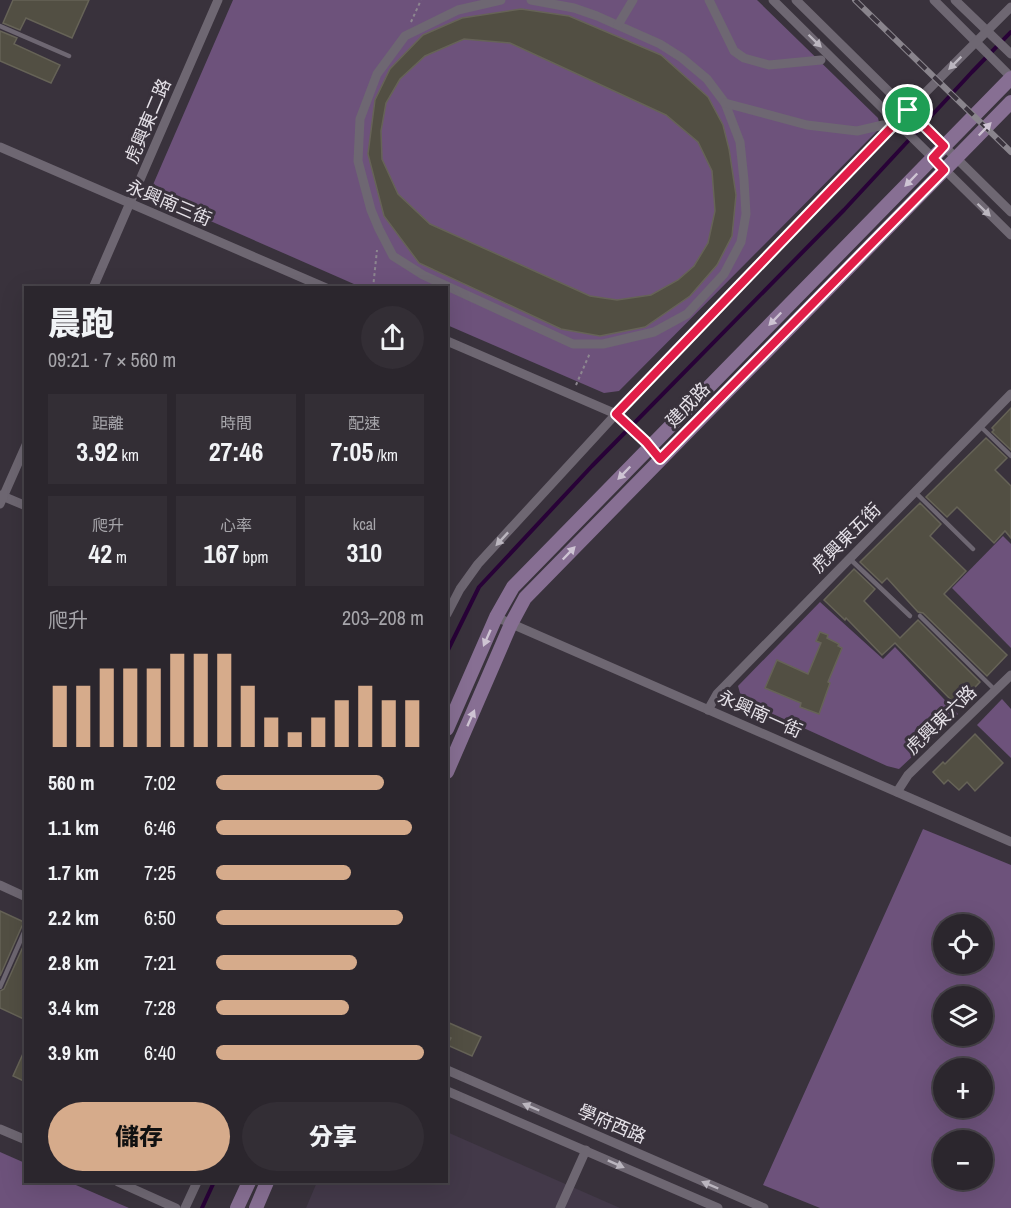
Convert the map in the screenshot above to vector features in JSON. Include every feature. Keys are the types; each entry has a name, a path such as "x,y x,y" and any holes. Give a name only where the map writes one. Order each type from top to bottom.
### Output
{"street":[{"name":"虎興東二路","path":"94,286 218,0"},
{"path":"447,286 423,275 393,256 379,229 371,210 358,161 360,118 377,74 405,36 458,10 501,0"},
{"path":"448,286 573,344 594,345 626,340 654,332 687,314 724,274 741,242 746,214 740,142 725,103 706,79 682,58 660,44 618,25 574,8 531,0"},
{"path":"618,25 633,0"},
{"path":"709,0 734,51 744,58 769,65 821,60"},
{"path":"773,0 1011,235"},
{"path":"796,0 1011,212"},
{"path":"934,0 1010,76"},
{"path":"955,0 1011,54"},
{"path":"448,612 460,589 478,564 910,113 990,34 1011,7"},
{"name":"建成路","path":"448,727 496,617 513,587 648,445 1010,76"},
{"name":"建成路","path":"448,770 525,598 1011,102"},
{"path":"725,103 807,125 857,131 883,125"},
{"name":"永興南三街","path":"0,147 321,286"},
{"path":"448,340 619,417 660,459"},
{"name":"虎興東五街","path":"708,710 717,694 1011,394"},
{"path":"24,449 1,498 24,505"},
{"name":"永興南一街","path":"496,617 1011,842"},
{"name":"虎興東六路","path":"897,792 908,775 1011,675"},
{"path":"0,885 24,896"},
{"name":"學府西路","path":"448,1071 764,1208"},
{"name":"學府西路","path":"448,1091 718,1208"},
{"path":"0,1129 24,1139"},
{"path":"560,1208 586,1150"},
{"path":"120,1183 176,1208"},
{"path":"185,1208 197,1183"},
{"path":"237,1208 249,1183"},
{"path":"256,1208 267,1183"}],"lane":[{"path":"0,26 69,56"},
{"path":"980,426 1011,456"},
{"path":"915,492 973,549"},
{"path":"849,558 910,616"},
{"path":"920,616 996,690"},
{"path":"0,987 24,933"}],"path":[{"path":"405,36 421,0"},
{"path":"373,286 379,229"},
{"path":"576,385 594,345"}],"shaded area":[{"path":"233,0 757,0 878,118 879,122 878,130 619,391 604,393 448,325 448,286 358,286 158,198 153,194 152,187"},
{"path":"1003,536 1011,544 1011,648 952,588"},
{"path":"820,602 883,659 895,647 958,714 899,769 887,766 742,700 738,686"},
{"path":"1002,699 1011,709 1011,758 977,725"},
{"path":"923,829 1011,865 1011,1208 820,1208 763,1185"},
{"path":"448,1132 620,1208 306,1208 317,1183 448,1183"},
{"path":"0,1152 24,1163 24,1183 71,1183 129,1208 0,1208"}],"building":[{"path":"13,0 89,0 72,38 26,18 20,30 3,23"},
{"path":"521,9 569,16 661,55 708,97 723,125 736,195 732,236 717,265 690,296 645,327 600,336 561,329 419,263 384,216 368,154 375,100 390,69 423,35 462,18","holes":["464,39 510,43 666,115 698,142 712,171 715,211 708,243 694,266 678,280 651,295 617,300 590,296 430,224 398,194 382,159 381,131 386,103 400,79 425,56"]},
{"path":"0,31 17,38 14,44 60,65 51,83 0,61"},
{"path":"1011,408 1011,450 992,432 994,430 992,428"},
{"path":"986,438 1007,458 995,470 1011,486 1011,538 1005,531 994,543 957,507 947,517 926,497"},
{"path":"920,503 941,524 930,536 966,571 944,594 1007,655 987,676 923,613 918,612 887,578 882,583 860,562"},
{"path":"854,569 875,589 864,601 900,638 918,620 980,682 957,706 895,643 882,655 846,618 845,620 824,600"},
{"path":"820,632 828,635 827,638 842,648 828,682 830,683 819,714 800,707 801,703 765,688 777,660 808,674 821,643 816,641"},
{"path":"975,734 1003,763 975,791 967,782 959,790 948,780 944,784 933,772 943,762 945,764"},
{"path":"0,911 24,922 24,924 0,976"},
{"path":"24,944 24,1019 0,1008 0,991 4,989"},
{"path":"448,1022 481,1037 472,1056 448,1045 451,1038 448,1036"},
{"path":"24,1051 24,1081 13,1076"}],"waterway":[{"path":"448,650 479,587 592,466 844,210 1011,32"},
{"path":"202,1208 214,1183"}],"railway":[{"path":"855,0 1011,152"}],"route":[{"path":"908,110 944,146 933,158 944,170 660,459 646,442 616,414 908,110"}]}
